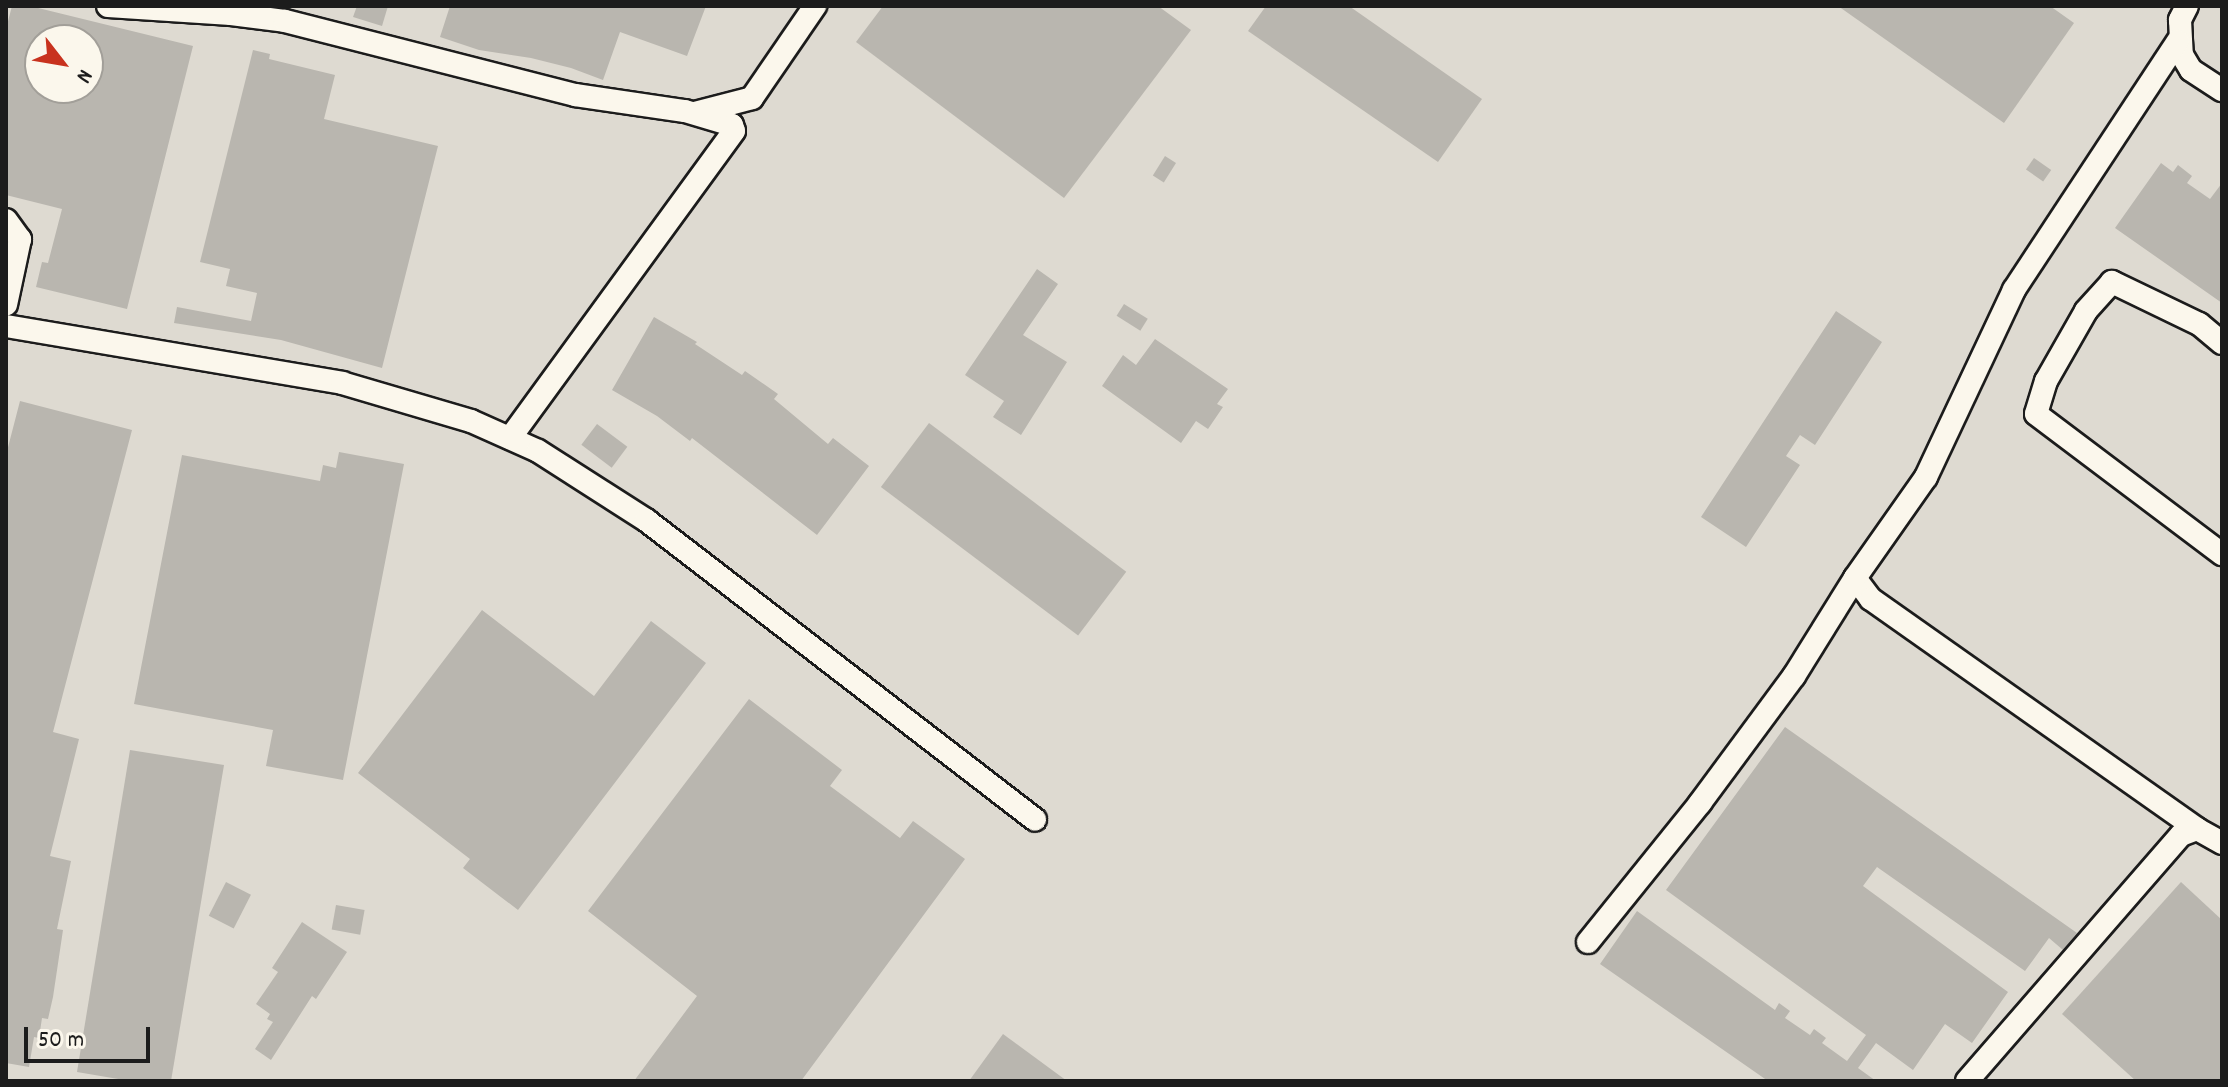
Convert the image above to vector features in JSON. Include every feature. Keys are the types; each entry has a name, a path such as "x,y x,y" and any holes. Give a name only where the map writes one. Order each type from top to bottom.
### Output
{"street":[{"path":"108,6 231,14 285,21 575,95 694,113 728,122 734,131 510,438"},
{"path":"694,113 752,98 815,6"},
{"path":"1588,942 1700,803 1794,676 1855,578 1926,477 2014,290 2178,41 2180,20 2187,6"},
{"path":"2178,41 2191,70 2222,90"},
{"path":"6,220 20,239 6,305"},
{"path":"2222,343 2199,324 2112,282 2086,311 2052,369 2036,414 2222,554"},
{"path":"6,326 342,383 471,421 538,451 646,520 1035,820"},
{"path":"1855,578 1871,599 2197,829 2222,843"},
{"path":"1967,1081 2148,869 2181,835 2197,829"}],"shaded area":[{"path":"6,6 2222,6 2222,1081 6,1081"}],"building":[{"path":"12,6 30,6 103,24 24,24 24,104 104,104 104,24 193,46 127,309 36,287 42,262 48,263 62,209 6,195 6,29"},
{"path":"357,6 388,6 382,26 353,17"},
{"path":"450,6 706,6 687,56 620,32 603,80 571,68 479,50 440,37"},
{"path":"883,6 1158,6 1191,30 1064,198 856,42"},
{"path":"1266,6 1349,6 1482,99 1438,162 1248,31"},
{"path":"1838,6 2050,6 2074,23 2004,123"},
{"path":"253,50 270,54 269,59 335,75 324,119 438,146 382,368 281,340 174,323 177,307 251,321 257,293 226,286 230,269 200,262"},
{"path":"1165,156 1176,163 1164,182 1153,176"},
{"path":"2034,158 2051,170 2043,182 2026,169"},
{"path":"2161,163 2173,172 2178,165 2192,176 2187,183 2210,199 2222,183 2222,303 2115,228"},
{"path":"1037,269 1058,284 1023,335 1067,362 1021,435 993,417 1004,401 965,375"},
{"path":"1124,304 1148,319 1140,331 1117,316"},
{"path":"1836,311 1882,342 1815,445 1800,435 1786,456 1800,465 1746,547 1701,517"},
{"path":"654,317 697,342 695,344 742,375 745,371 778,394 774,399 828,444 833,438 869,466 817,535 692,438 690,441 657,416 612,390"},
{"path":"1155,339 1228,389 1217,404 1223,407 1208,429 1196,421 1181,443 1102,386 1123,355 1136,365"},
{"path":"20,401 132,430 53,732 79,739 50,856 71,861 57,929 63,930 53,997 48,1019 42,1018 39,1038 34,1037 29,1067 6,1063 6,455"},
{"path":"929,423 1126,572 1078,636 881,487"},
{"path":"597,424 627,447 612,468 581,445"},
{"path":"339,452 404,464 343,780 266,766 273,730 134,704 182,455 320,481 323,465 336,468"},
{"path":"482,610 594,696 651,621 706,663 518,910 463,868 470,859 358,773"},
{"path":"749,699 842,770 830,786 900,838 913,821 965,859 801,1081 634,1081 697,996 588,911"},
{"path":"1785,727 2077,933 2063,950 2049,938 2025,971 1877,867 1863,886 2008,992 1972,1043 1945,1024 1913,1070 1876,1043 1858,1068 1876,1081 1768,1081 1600,964 1637,911 1775,1010 1779,1003 1790,1011 1785,1018 1810,1035 1814,1029 1826,1038 1822,1043 1847,1061 1866,1035 1666,890"},
{"path":"130,750 224,765 171,1081 130,1081 77,1072"},
{"path":"226,882 251,895 234,929 209,916"},
{"path":"2181,882 2222,920 2222,1081 2136,1081 2062,1014"},
{"path":"336,905 365,910 360,935 332,930"},
{"path":"302,922 347,952 316,999 312,996 271,1060 255,1049 273,1022 267,1019 270,1014 256,1004 278,972 272,968"},
{"path":"1003,1034 1067,1081 969,1081"}]}
